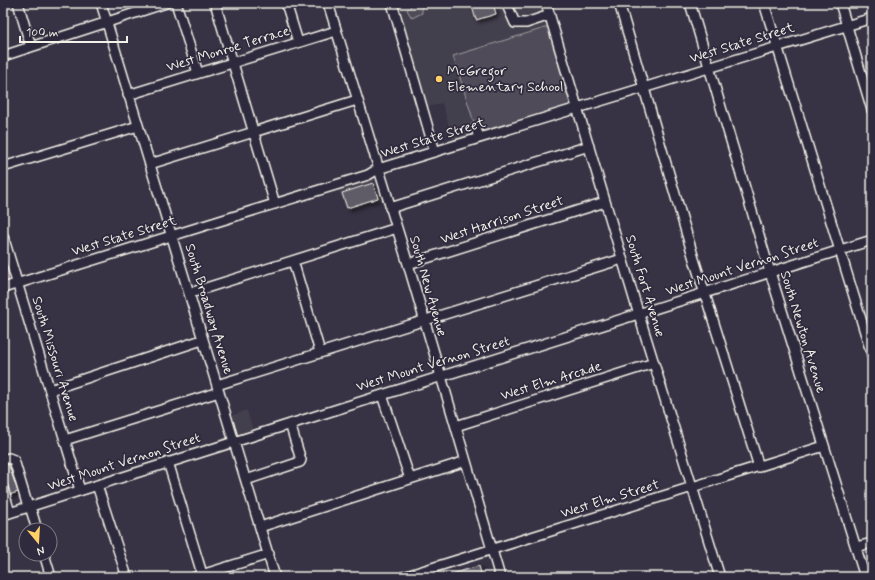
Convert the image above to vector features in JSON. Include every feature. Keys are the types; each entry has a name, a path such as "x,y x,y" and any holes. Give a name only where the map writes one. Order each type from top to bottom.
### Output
{"street":[{"path":"18,3 31,47"},
{"name":"South Broadway Avenue","path":"101,3 275,577"},
{"path":"3,56 166,3"},
{"path":"176,3 198,73"},
{"path":"215,3 275,204"},
{"path":"286,3 298,42"},
{"name":"South New Avenue","path":"328,3 408,264 500,577"},
{"path":"392,3 435,152"},
{"path":"506,3 514,23 526,23 550,15"},
{"name":"South Fort Avenue","path":"546,3 622,259 720,577"},
{"path":"619,3 736,398 759,467"},
{"name":"South Newton Avenue","path":"690,3 770,272 865,577"},
{"path":"764,3 872,355"},
{"path":"840,3 872,110"},
{"name":"West State Street","path":"3,288 368,175 378,169 872,18"},
{"name":"West Monroe Terrace","path":"128,95 336,30"},
{"path":"150,164 357,100"},
{"path":"3,168 138,126"},
{"path":"476,128 479,138"},
{"path":"390,208 589,146"},
{"name":"West Harrison Street","path":"408,264 605,202"},
{"path":"190,293 396,228"},
{"name":"South Missouri Avenue","path":"3,236 80,490"},
{"name":"West Mount Vernon Street","path":"7,514 97,484 639,315 872,240"},
{"path":"65,440 320,352 622,259"},
{"path":"292,261 320,352"},
{"path":"50,390 202,340"},
{"name":"West Elm Arcade","path":"456,426 654,363"},
{"path":"382,395 410,479"},
{"path":"246,480 300,462 301,460 290,424"},
{"name":"West Elm Street","path":"403,577 824,446"},
{"path":"3,460 9,458 14,460 34,522"},
{"path":"168,462 200,576 269,554"},
{"path":"260,527 466,462"},
{"path":"97,484 127,577"},
{"path":"3,488 7,514"},
{"path":"856,547 872,543"},
{"path":"46,562 51,577"}],"shaded area":[{"name":"McGregor Elementary School","path":"394,3 541,3 548,27 454,56 478,135 454,143 442,103 425,108"},
{"path":"414,3 422,3 422,13 412,18 407,10"},
{"path":"548,27 570,104 567,107 478,135 453,56"},
{"path":"374,179 382,200 346,211 338,189"},
{"path":"247,410 253,431 239,434 235,431 231,416"}],"building":[{"path":"471,3 493,3 496,14 476,20"},
{"path":"373,183 378,198 347,208 342,193"},
{"path":"8,463 18,492 9,495 3,477 3,464"},
{"path":"479,566 482,577 452,577 451,574"}],"place":[{"name":"McGregor Elementary School","path":"439,79"}]}
